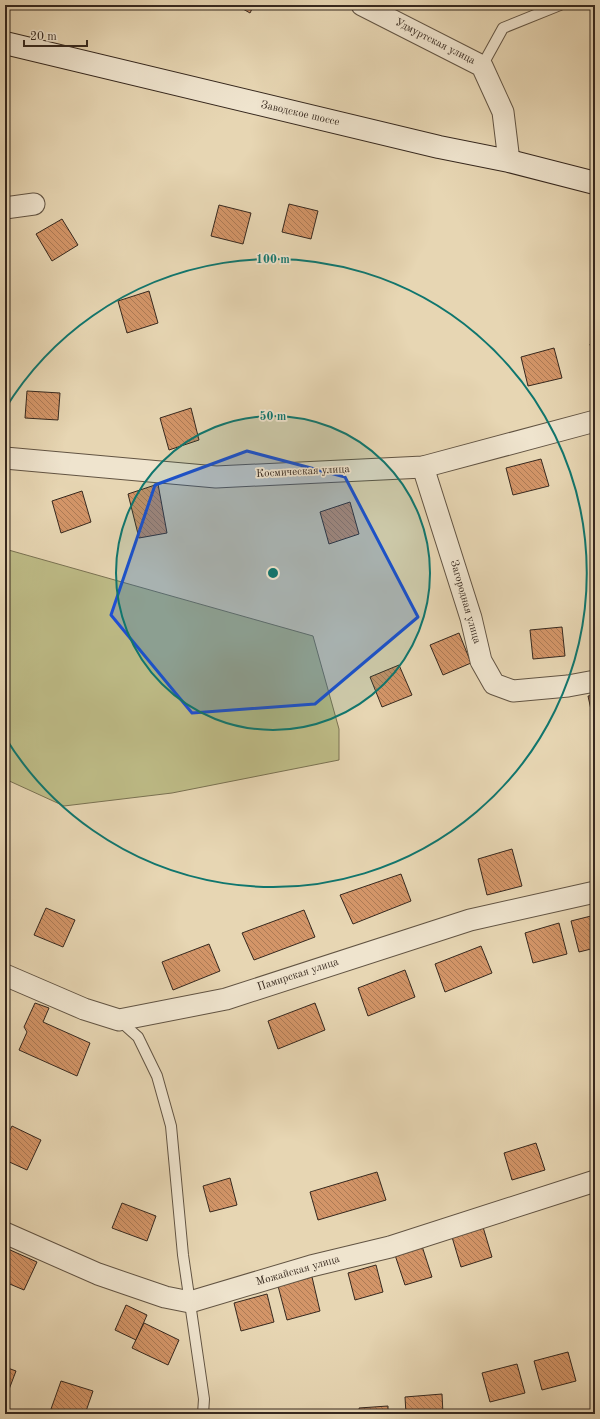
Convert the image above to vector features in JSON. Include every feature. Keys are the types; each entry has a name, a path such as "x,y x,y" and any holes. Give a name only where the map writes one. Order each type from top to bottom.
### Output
{"main road":[{"name":"Заводское шоссе","path":"5,43 439,147 509,161 595,183"}],"street":[{"name":"Удмуртская улица","path":"362,5 482,66 503,112 509,161"},
{"path":"5,208 34,204"},
{"name":"Космическая улица","path":"5,458 216,477 423,467 595,421"},
{"name":"Загородная улица","path":"423,467 472,618 481,661 494,684 513,691 568,686 595,681"},
{"name":"Памирская улица","path":"5,975 84,1009 119,1020 226,999 470,920 595,892"},
{"name":"Можайская улица","path":"5,1233 98,1274 165,1297 190,1302 311,1266 390,1247 595,1181"}],"lane":[{"path":"482,66 503,28 560,5"},
{"path":"119,1020 138,1037 157,1076 171,1126 183,1255 204,1399 203,1414"}],"highlighted area":[{"path":"247,451 345,477 418,617 315,704 192,713 111,615 155,485"}],"shaded area":[{"path":"5,549 313,636 339,729 339,760 172,793 64,806 5,779"}],"building":[{"path":"236,5 254,5 250,13"},
{"path":"289,204 318,211 311,239 282,232"},
{"path":"219,205 251,213 243,244 211,236"},
{"path":"62,219 78,245 52,261 36,234"},
{"path":"149,291 158,323 127,333 118,301"},
{"path":"595,342 595,364 590,344"},
{"path":"554,348 562,378 528,386 521,357"},
{"path":"27,391 60,393 58,420 25,418"},
{"path":"191,408 199,440 169,450 160,418"},
{"path":"541,459 549,486 513,495 506,468"},
{"path":"158,484 167,533 139,538 128,494"},
{"path":"82,491 91,522 61,533 52,501"},
{"path":"350,502 359,534 329,544 320,512"},
{"path":"562,627 565,656 533,659 530,630"},
{"path":"459,633 471,663 443,675 430,645"},
{"path":"399,665 412,695 382,707 370,677"},
{"path":"595,695 595,728 588,696"},
{"path":"512,849 522,886 487,895 478,859"},
{"path":"401,874 411,901 353,924 340,895"},
{"path":"46,908 75,920 63,947 34,935"},
{"path":"304,910 315,937 254,960 242,933"},
{"path":"595,915 595,948 579,952 571,921"},
{"path":"559,923 567,954 533,963 525,933"},
{"path":"209,944 220,971 173,990 162,962"},
{"path":"481,946 492,973 445,992 435,964"},
{"path":"405,970 415,997 368,1016 358,988"},
{"path":"35,1003 49,1008 43,1022 90,1043 77,1076 19,1050 27,1032 24,1027"},
{"path":"315,1003 325,1030 278,1049 268,1021"},
{"path":"12,1126 41,1140 27,1170 5,1160 5,1140"},
{"path":"536,1143 545,1170 512,1180 504,1153"},
{"path":"377,1172 386,1200 318,1220 310,1192"},
{"path":"230,1178 237,1205 210,1212 203,1186"},
{"path":"122,1203 156,1216 147,1241 112,1228"},
{"path":"483,1227 492,1257 461,1267 452,1237"},
{"path":"421,1243 432,1277 405,1285 394,1252"},
{"path":"8,1249 37,1262 24,1290 5,1282 5,1255"},
{"path":"376,1265 383,1292 355,1300 348,1273"},
{"path":"312,1277 320,1311 287,1320 278,1286"},
{"path":"267,1294 274,1322 241,1331 234,1303"},
{"path":"126,1305 147,1315 136,1340 115,1330"},
{"path":"144,1323 179,1340 168,1365 132,1348"},
{"path":"568,1352 576,1381 542,1390 534,1361"},
{"path":"517,1364 525,1393 490,1402 482,1373"},
{"path":"5,1367 16,1371 5,1400"},
{"path":"61,1381 93,1391 85,1414 66,1414 51,1409"},
{"path":"442,1394 443,1414 406,1414 405,1397"},
{"path":"388,1406 388,1414 360,1414 359,1408"}]}
